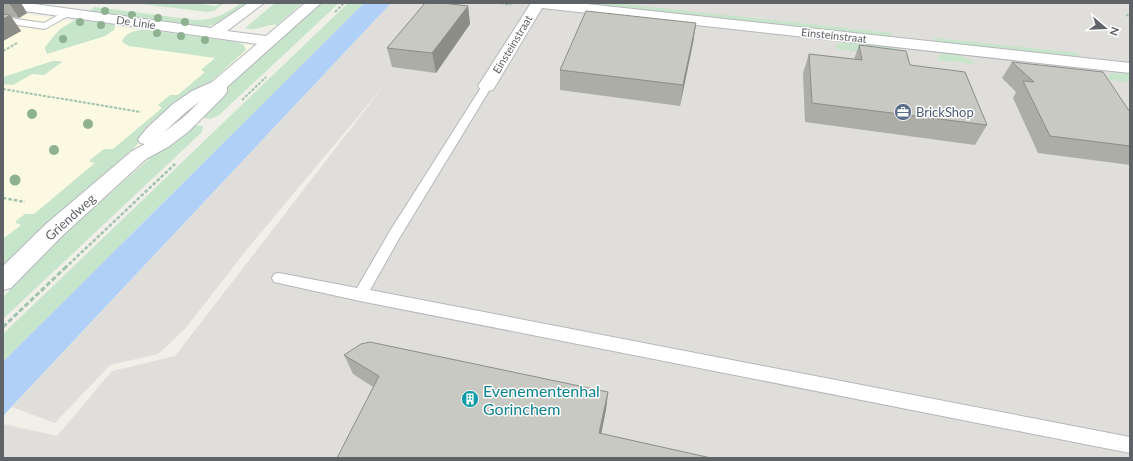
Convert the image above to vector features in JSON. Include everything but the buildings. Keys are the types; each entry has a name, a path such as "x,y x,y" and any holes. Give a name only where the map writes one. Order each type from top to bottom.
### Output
{"street":[{"path":"214,33 257,3"},
{"name":"Einsteinstraat","path":"487,86 538,3 1130,68"},
{"name":"De Linie","path":"3,4 269,41"},
{"name":"Griendweg","path":"3,281 54,230 139,155 155,147 191,120 218,92 218,86 309,5"}],"lane":[{"path":"3,20 45,26 67,13"},
{"path":"360,295 395,234 487,86"},
{"path":"279,278 1130,445"}],"path":[{"path":"501,3 513,5"},
{"path":"1126,15 1130,16"},
{"path":"3,89 138,112"},
{"path":"3,198 25,202"}],"shaded area":[{"path":"391,3 1130,3 1130,458 3,458 3,424 57,436 112,371 175,356 386,83 248,248 185,329 158,354 110,365 55,423 12,407"},
{"path":"3,11 277,49 3,277"}],"green space":[{"path":"134,3 193,3 216,6 224,3 214,11 208,12"},
{"path":"241,3 247,3 219,23 205,27 89,11 95,7 202,20 220,16"},
{"path":"275,3 302,3 277,25 269,25 254,29 245,28"},
{"path":"322,3 339,3 218,116 210,119 200,117 226,88"},
{"path":"348,3 364,3 3,362 3,334"},
{"path":"586,3 613,3 891,33 892,37"},
{"path":"76,19 113,24 115,27 114,30 105,36 47,54 45,47 59,30"},
{"path":"141,30 237,42 244,45 246,50 207,85 149,130 134,148 40,230 3,266 3,239 21,225 16,223 16,221 25,214 34,214 95,163 90,162 90,160 104,149 113,149 162,108 158,105 170,95 178,95 205,72 201,70 215,58 129,46 122,42 123,39 129,34"},
{"path":"934,38 1078,53 1079,55 1074,57 935,42"},
{"path":"838,44 871,44 890,47 898,49 910,57 835,49"},
{"path":"943,54 960,56 975,64 937,60 939,56"},
{"path":"53,61 62,62 44,75 32,74 13,85 3,84 3,77"},
{"path":"1109,74 1130,74 1130,82 1108,80"},
{"path":"193,125 203,126 202,132 3,319 3,297 65,233 157,152"}],"water":[{"path":"364,3 391,3 3,416 3,362"}],"place":[{"name":"BrickShop","path":"903,112"},
{"name":"Evenementenhal Gorinchem","path":"470,399"}]}
